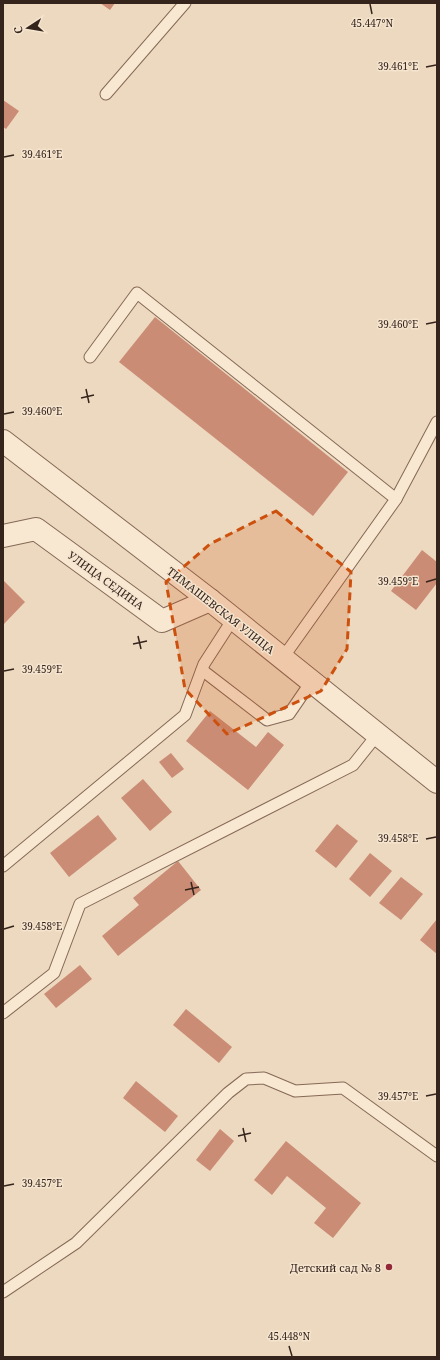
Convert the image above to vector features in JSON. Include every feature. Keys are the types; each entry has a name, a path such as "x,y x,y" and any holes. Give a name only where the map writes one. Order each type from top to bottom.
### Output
{"street":[{"name":"ТИМАШЕВСКАЯ УЛИЦА","path":"3,441 210,600 437,782"},
{"name":"УЛИЦА СЕДИНА","path":"3,536 36,529 162,621 210,600"}],"lane":[{"path":"106,94 185,3"},
{"path":"90,358 137,293 396,499"},
{"path":"282,659 396,499 437,422"},
{"path":"3,866 185,715 204,664 233,619"},
{"path":"202,670 267,720 289,714 311,682"},
{"path":"3,1013 54,973 80,904 353,765 377,735"},
{"path":"3,1292 76,1242 228,1093 246,1079 264,1078 295,1091 343,1088 436,1154"}],"highlighted area":[{"path":"276,511 351,572 347,649 321,691 227,734 185,689 166,582 210,544"}],"building":[{"path":"100,3 115,3 110,10"},
{"path":"3,100 19,111 6,129 3,127"},
{"path":"155,317 348,472 313,516 119,362"},
{"path":"422,550 437,562 437,583 416,610 391,591"},
{"path":"3,580 25,602 3,625"},
{"path":"210,711 256,747 268,732 284,745 248,790 186,741"},
{"path":"171,753 184,769 172,778 159,762"},
{"path":"143,779 172,812 150,831 121,798"},
{"path":"98,815 117,839 69,877 50,853"},
{"path":"337,824 358,841 336,868 315,851"},
{"path":"370,853 392,871 370,897 349,879"},
{"path":"178,861 201,890 118,956 102,936 139,905 133,898"},
{"path":"401,877 423,894 401,920 379,903"},
{"path":"437,919 437,954 420,940"},
{"path":"80,965 92,979 56,1008 44,994"},
{"path":"186,1009 232,1047 219,1063 173,1025"},
{"path":"136,1081 178,1116 165,1132 123,1098"},
{"path":"220,1129 234,1141 210,1171 196,1160"},
{"path":"286,1141 361,1203 333,1238 314,1223 326,1208 287,1176 272,1195 254,1180"}],"place":[{"name":"Детский сад № 8","path":"389,1267"}]}
